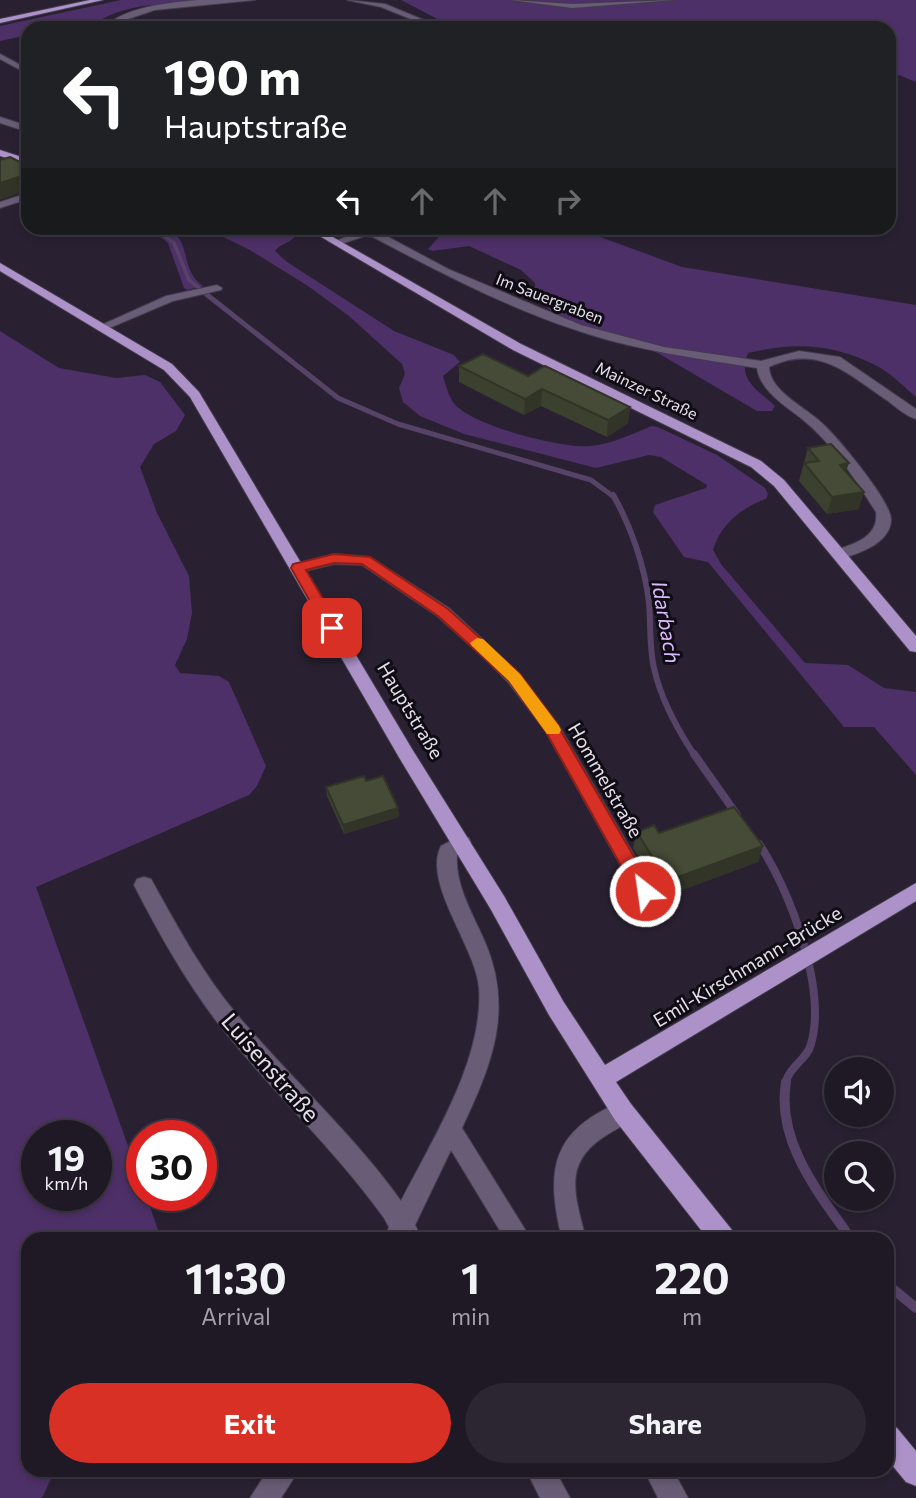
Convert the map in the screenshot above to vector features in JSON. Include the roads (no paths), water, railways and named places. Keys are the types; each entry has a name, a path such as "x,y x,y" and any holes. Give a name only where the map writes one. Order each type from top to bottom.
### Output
{"main road":[{"path":"0,19 94,0"},
{"path":"0,19 100,0"},
{"path":"0,153 21,160"},
{"name":"Mainzer Straße","path":"324,235 517,347 756,464 779,483 916,647"},
{"name":"Hauptstraße","path":"0,266 168,367 186,384 208,415 393,732 462,843 556,1008 601,1080 717,1232"},
{"name":"Emil-Kirschmann-Brücke","path":"601,1080 916,891"},
{"path":"894,1446 916,1472"}],"street":[{"path":"117,21 150,9 252,0"},
{"path":"350,0 383,5 422,21"},
{"path":"514,0 582,6 671,0"},
{"path":"0,56 21,68"},
{"path":"0,120 21,127"},
{"path":"4,204 21,198"},
{"path":"4,204 18,209"},
{"name":"Im Sauergraben","path":"338,242 357,235"},
{"name":"Im Sauergraben","path":"377,235 457,276 577,327 663,350 763,365"},
{"path":"103,327 170,298 213,289"},
{"path":"838,554 877,536 885,519 883,512 835,442 775,389 764,377 763,365 780,357 794,355 823,356 836,360 916,415"},
{"name":"Hommelstraße","path":"298,568 334,559 365,560 443,612 488,652 514,678 552,728 658,914"},
{"path":"404,1232 482,1049 489,1008 486,972 448,869 448,851 462,843"},
{"name":"Luisenstraße","path":"144,885 193,971 226,1016 375,1185 402,1232"},
{"path":"572,1232 564,1195 566,1160 577,1143 623,1112"},
{"path":"449,1130 462,1146 515,1232"},
{"path":"264,1498 280,1477"},
{"path":"544,1477 556,1498"},
{"path":"662,1477 674,1498"}],"waterway":[{"name":"Idarbach","path":"164,235 174,243 189,280 203,291"},
{"name":"Idarbach","path":"201,290 338,398 398,424 591,480 614,497"},
{"name":"Idarbach","path":"613,495 641,561 649,603 651,652 657,680 670,714 695,756"},
{"name":"Idarbach","path":"694,754 737,815"},
{"name":"Idarbach","path":"759,844 793,913 803,941 814,996 815,1022 811,1044 787,1077 785,1084"},
{"name":"Idarbach","path":"786,1082 787,1125 794,1146 814,1185 846,1232"},
{"name":"Idarbach","path":"894,1290 916,1308"}]}
